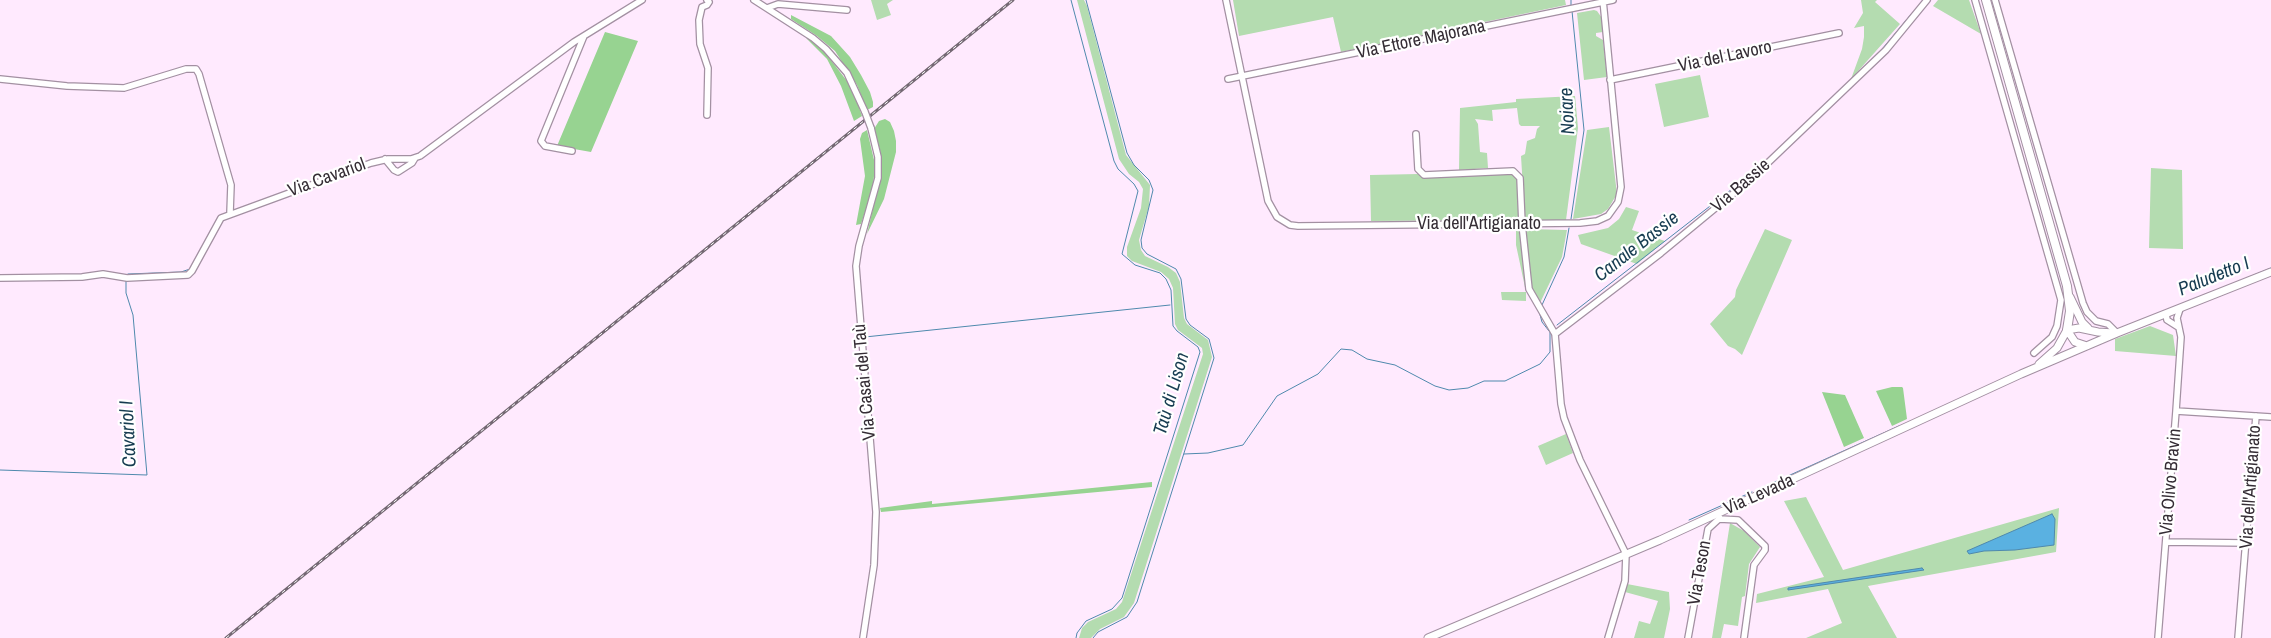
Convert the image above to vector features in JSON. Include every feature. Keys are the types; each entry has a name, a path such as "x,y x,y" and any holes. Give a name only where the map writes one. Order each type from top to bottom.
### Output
{"highway":[{"path":"1984,0 2069,296 2070,311 2067,330"}],"main road":[{"name":"Via Levada","path":"1428,638 1720,516 2021,374 2117,333 2271,272"},
{"path":"2069,296 2082,322 2091,330"},
{"name":"Via Levada","path":"2067,330 2079,328 2117,333"},
{"path":"2021,374 2051,354 2067,330 2075,342 2088,346"}],"street":[{"path":"386,159 394,170 398,172 584,36 642,0"},
{"path":"706,115 708,68 700,44 699,20 702,7 709,2 707,0"},
{"path":"754,0 767,8 778,4 847,10"},
{"name":"Via dell'Artigianato","path":"1226,0 1268,201 1274,214 1282,221 1298,226 1590,222 1608,216 1620,198 1621,187 1603,1"},
{"name":"Via Ettore Majorana","path":"1228,79 1613,0"},
{"name":"Via Bassie","path":"1555,334 1661,253 1752,178 1886,50 1927,0"},
{"path":"1975,0 2061,300 2057,326 2052,337 2034,353"},
{"path":"1995,0 2083,304 2087,312 2096,321 2108,324 2117,333"},
{"name":"Via Casai del Taù","path":"767,8 813,38 838,60 854,85 871,128 878,157 878,178 859,246 856,266 876,512 874,565 863,638"},
{"name":"Via del Lavoro","path":"1610,80 1839,33"},
{"path":"572,151 545,146 541,141 584,36"},
{"path":"0,80 67,86 124,88 186,69 196,70 199,74 231,185 230,213"},
{"path":"1416,134 1418,169 1424,175 1514,171 1518,173 1520,178 1522,224 1529,288 1555,334 1561,404 1569,434 1626,554 1625,581 1608,638"},
{"name":"Via Cavariol","path":"0,278 82,277 103,274 127,278 184,276 192,271 221,218 230,213 386,159 415,158"},
{"name":"Via Olivo Bravin","path":"2158,638 2176,411 2180,337 2175,324 2177,313 2180,309"},
{"path":"2167,314 2175,324"},
{"path":"2153,320 2175,324"},
{"name":"Via dell'Artigianato","path":"2176,411 2256,416 2238,638"},
{"path":"2256,416 2271,417"},
{"path":"1720,516 1738,520 1765,546 1765,550 1754,565 1744,638"},
{"name":"Via Teson","path":"1688,638 1708,529 1720,516"},
{"path":"2166,542 2246,542"}],"green space":[{"path":"871,0 893,0 887,4 891,15 877,20"},
{"path":"1077,0 1084,0 1087,6 1126,155 1150,185 1149,206 1139,240 1141,250 1145,256 1176,273 1180,282 1184,318 1187,324 1208,340 1212,357 1134,603 1124,617 1100,629 1091,638 1079,638 1082,628 1088,622 1116,609 1122,602 1203,354 1202,348 1178,330 1175,324 1173,288 1169,279 1161,272 1132,261 1127,256 1127,247 1141,208 1143,189 1139,182 1129,174 1119,159"},
{"path":"1233,0 1565,0 1566,5 1341,52 1333,17 1239,36"},
{"path":"1861,0 1877,0 1875,2 1900,24 1851,79 1862,49 1864,37 1864,26 1854,28 1863,13"},
{"path":"1938,0 1969,0 1981,34 1933,6"},
{"path":"1594,10 1602,18 1603,32 1596,33 1596,36 1603,40 1607,77 1584,80 1577,13"},
{"path":"791,15 831,36 850,57 870,92 873,107 867,110 857,85 835,51 817,36 791,19"},
{"path":"605,32 638,41 591,152 557,146"},
{"path":"806,38 812,40 823,50 847,81 862,116 854,121 841,86 827,59"},
{"path":"1700,75 1709,117 1664,127 1655,84"},
{"path":"1575,96 1578,128 1566,220 1525,221 1521,156 1525,154 1527,141 1535,138 1537,129 1540,126 1521,126 1519,124 1517,108 1492,110 1493,121 1475,119 1478,124 1480,152 1487,153 1488,168 1459,170 1460,108 1516,102 1516,99"},
{"path":"885,119 890,122 894,131 896,152 884,199 867,234 882,170 880,150 874,129 879,121"},
{"path":"1609,127 1617,194 1608,209 1601,214 1573,219 1587,130"},
{"path":"867,130 875,164 873,188 861,224 856,225 865,176 860,139 862,133"},
{"path":"2151,168 2182,170 2183,249 2149,248"},
{"path":"1512,172 1518,178 1521,220 1371,221 1370,175 1418,174 1423,177"},
{"path":"1626,207 1639,211 1632,230 1665,241 1637,264 1581,244 1578,235 1608,228 1619,219"},
{"path":"1516,228 1519,228 1526,292 1516,245"},
{"path":"1526,229 1567,230 1562,257 1540,303 1530,286"},
{"path":"1765,229 1792,240 1742,355 1728,346 1710,324 1735,297 1736,290"},
{"path":"1501,292 1526,292 1526,301 1502,300"},
{"path":"2150,326 2173,335 2176,356 2115,351 2115,339"},
{"path":"1892,387 1903,388 1907,419 1892,426 1876,391"},
{"path":"1822,392 1845,395 1864,438 1844,447"},
{"path":"1566,434 1573,453 1546,465 1538,446"},
{"path":"1152,482 1152,487 881,512 880,508 932,501 932,504"},
{"path":"1806,497 1843,570 2059,508 2056,552 1868,586 1897,638 1806,638 1842,623 1828,589 1756,603 1757,594 1824,577 1784,501"},
{"path":"1730,523 1744,531 1760,547 1749,564 1745,596 1742,597 1738,626 1724,624 1721,638 1712,638"},
{"path":"1627,584 1669,592 1670,609 1664,638 1634,638 1639,621 1650,624 1658,601 1625,592"}],"water":[{"path":"2052,514 2055,519 2054,545 1969,554 1967,551"},
{"path":"1922,568 1924,570 1788,590 1788,588"}],"waterway":[{"name":"Taù di Lison","path":"1071,0 1114,161 1118,169 1134,184 1138,191 1122,254 1135,265 1160,273 1166,279 1171,290 1173,326 1198,347 1200,352 1122,598 1112,609 1086,621 1077,633 1076,638"},
{"path":"1086,0 1127,153 1134,165 1149,180 1153,190 1141,240 1142,248 1147,254 1176,269 1181,279 1186,319 1190,325 1209,339 1214,358 1137,602 1127,617 1098,632 1093,638"},
{"name":"Noiare","path":"1571,0 1571,7"},
{"name":"Noiare","path":"1571,219 1584,130 1572,11"},
{"name":"Canale Bassie","path":"1878,54 1913,12"},
{"name":"Canale Bassie","path":"1557,325 1732,189"},
{"name":"Noiare","path":"1542,305 1564,257 1569,228"},
{"name":"Paludetto I","path":"2249,277 2271,268"},
{"name":"Cavariol I","path":"128,274 181,272 190,269"},
{"name":"Cavariol I","path":"0,470 147,475 133,315 126,293 126,281"},
{"path":"865,337 1170,305"},
{"name":"Noiare","path":"1539,311 1542,322 1549,331"},
{"name":"Canale Bassie","path":"1184,454 1208,453 1243,445 1277,396 1318,374 1341,349 1352,350 1367,359 1395,365 1435,386 1449,390 1468,388 1484,381 1505,381 1540,364 1550,352 1550,331"},
{"path":"1759,489 1899,426"},
{"path":"1689,520 1752,492"}],"railway":[{"path":"226,638 1013,0"}]}
